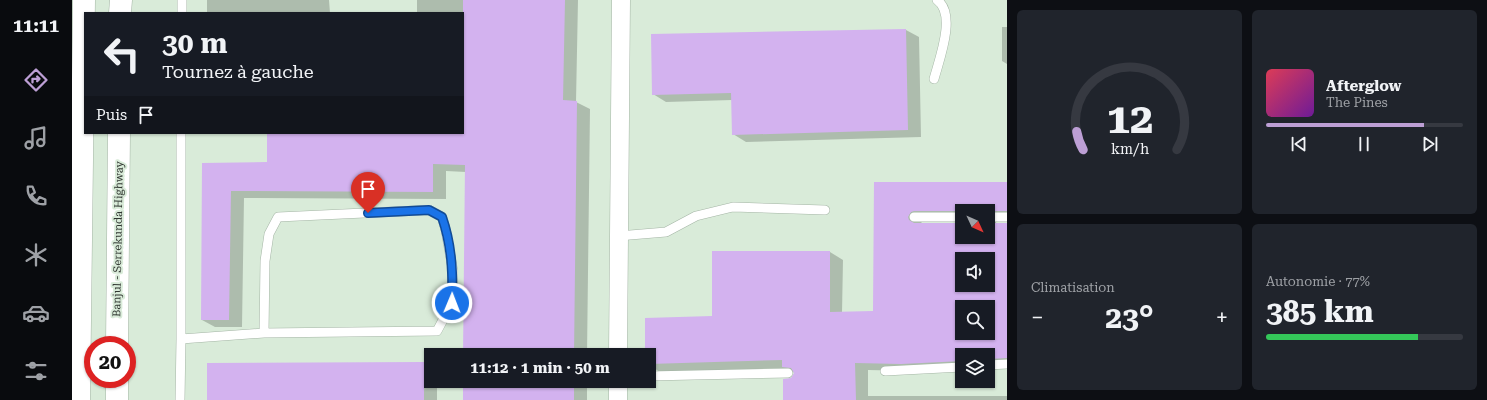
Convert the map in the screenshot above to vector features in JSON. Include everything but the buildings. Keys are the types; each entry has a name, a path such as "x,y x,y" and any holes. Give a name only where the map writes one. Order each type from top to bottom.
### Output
{"highway":[{"path":"79,400 84,0"},
{"path":"120,12 121,0"},
{"name":"Banjul - Serrekunda Highway","path":"117,336 119,134"},
{"path":"117,388 117,400"}],"street":[{"path":"618,348 621,0"},
{"path":"618,388 618,400"}],"lane":[{"path":"182,0 182,12"},
{"path":"934,79 946,36 946,13 937,0"},
{"path":"180,400 181,134"},
{"path":"618,236 666,232 696,216 733,207 825,210"},
{"path":"181,339 264,332 437,331 452,303 453,270 442,217 429,210 278,218 269,234 265,261 264,332"},
{"path":"914,217 955,217"},
{"path":"995,217 1007,217"},
{"path":"995,365 1007,364"},
{"path":"886,371 955,367"},
{"path":"656,376 788,373"}],"route":[{"path":"368,213 429,210 442,217 453,270 452,303"}]}
